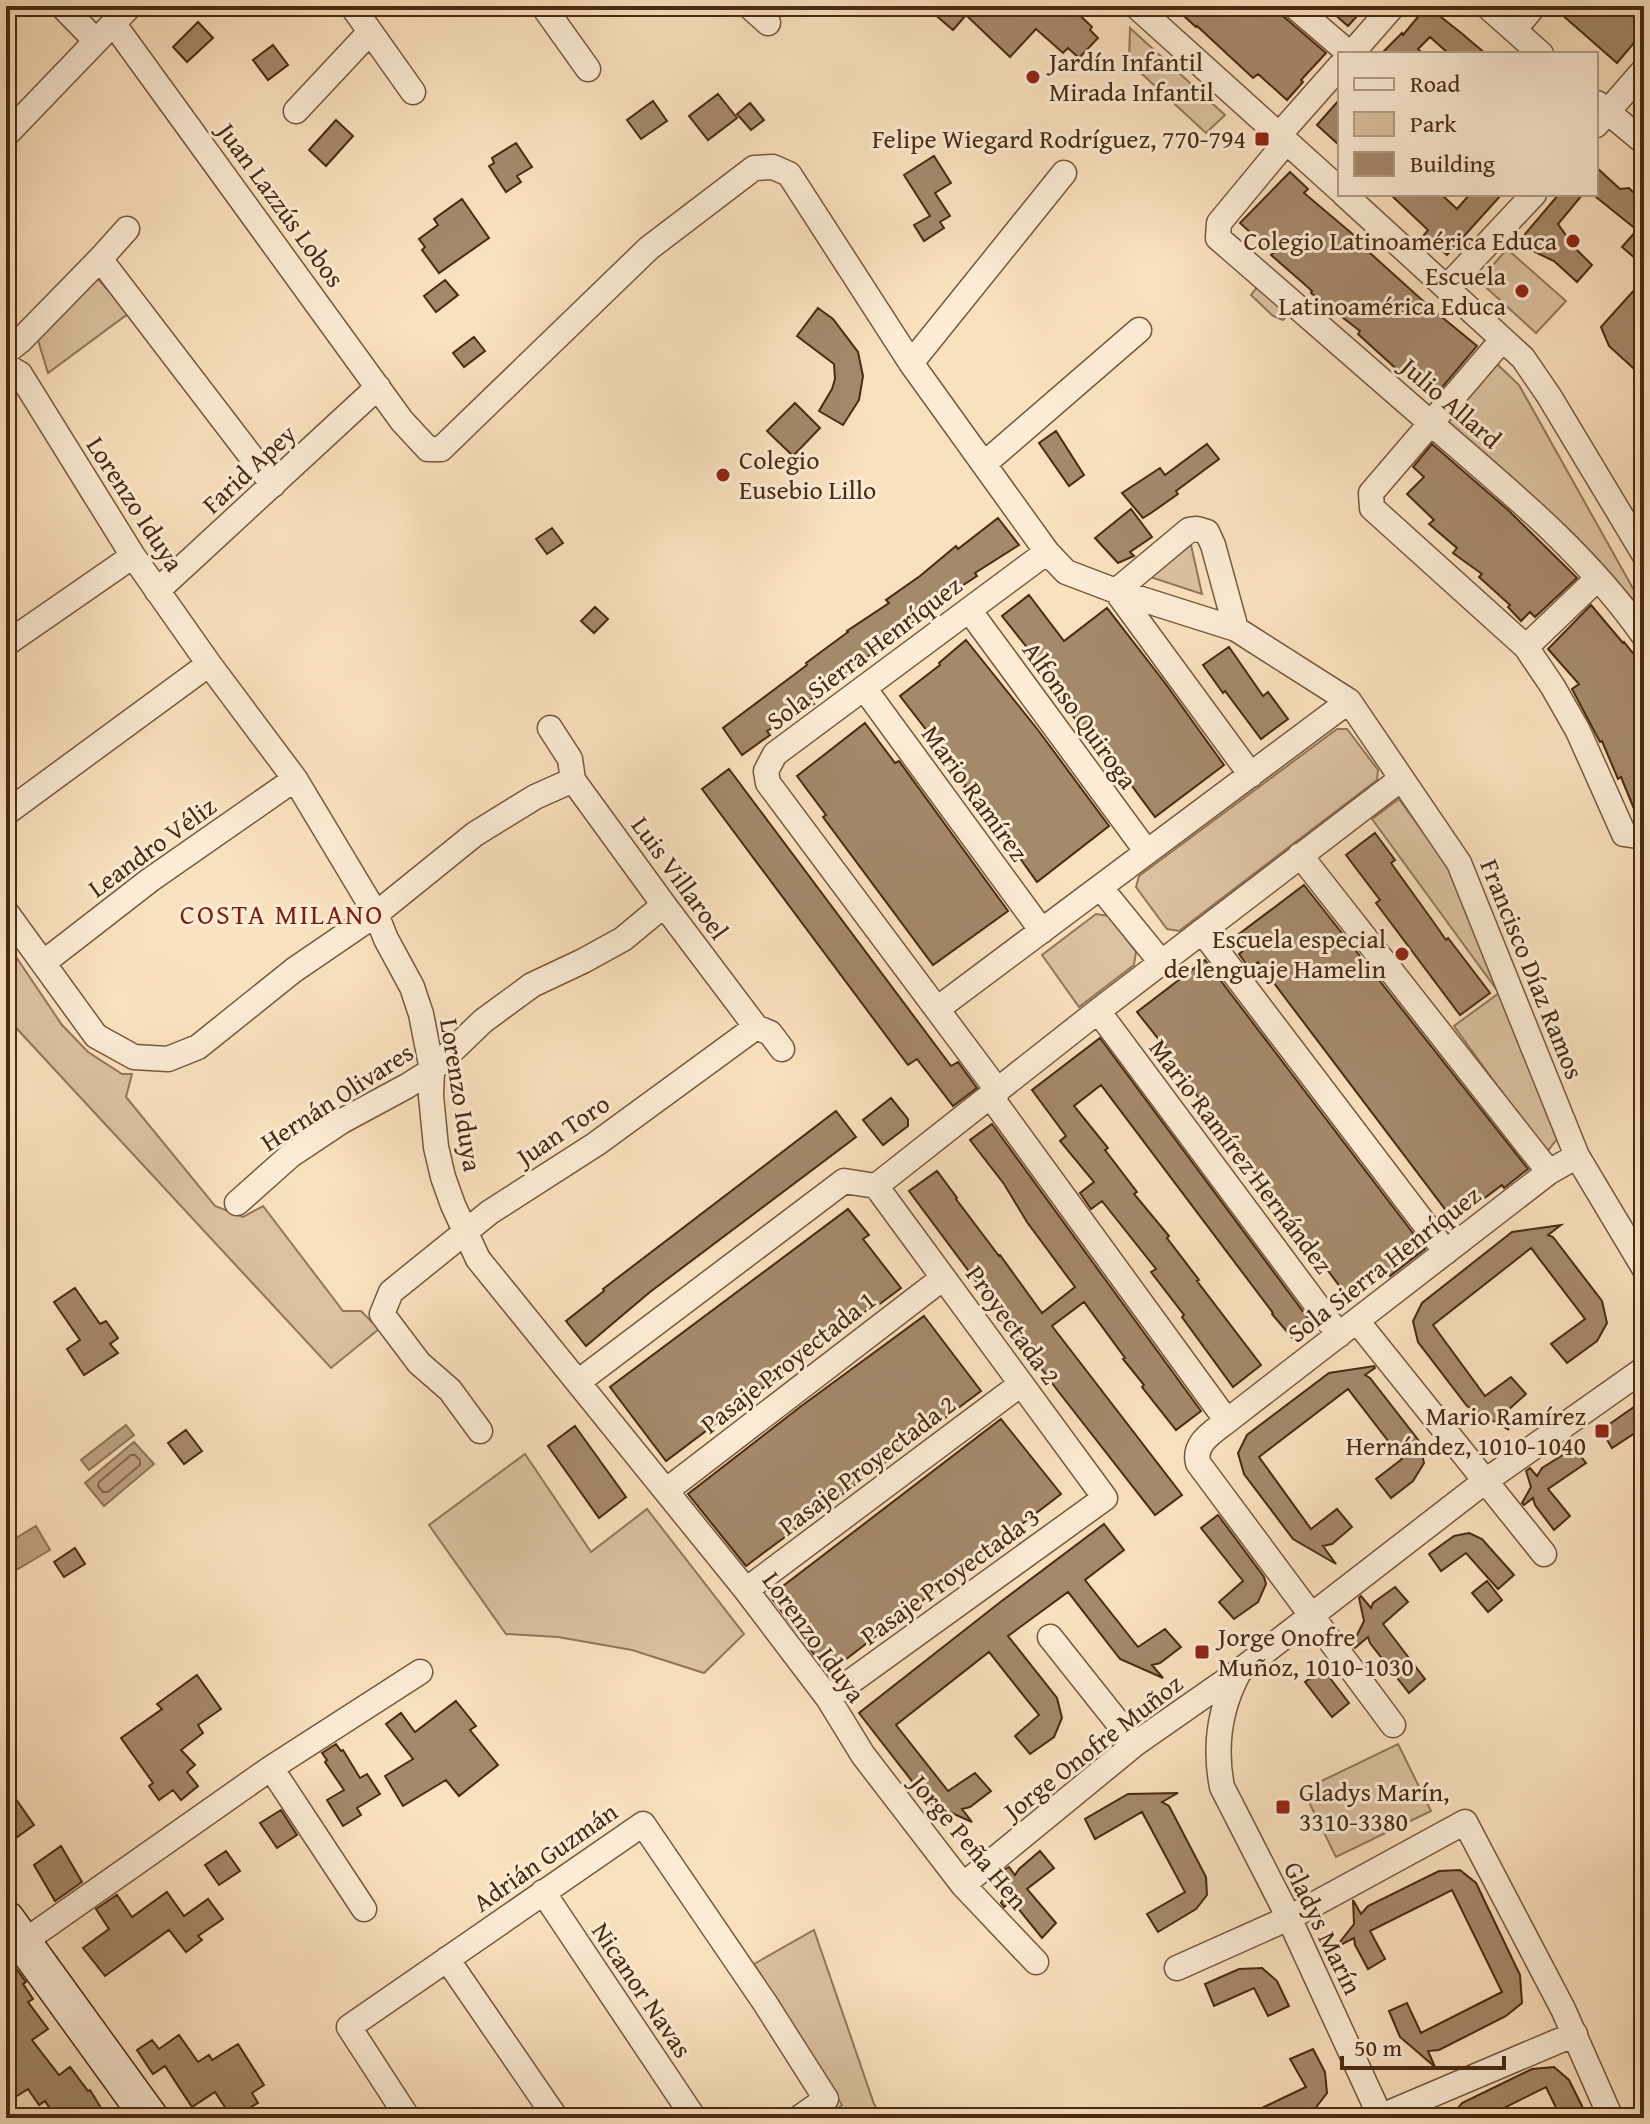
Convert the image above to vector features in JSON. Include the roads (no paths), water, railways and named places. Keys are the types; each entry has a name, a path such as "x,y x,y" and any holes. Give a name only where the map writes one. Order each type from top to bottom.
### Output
{"street":[{"path":"62,6 96,41"},
{"path":"352,6 413,92"},
{"path":"543,6 588,69"},
{"path":"749,6 768,23"},
{"path":"1136,6 1338,188"},
{"path":"1294,6 1348,52"},
{"path":"1352,52 1393,6"},
{"path":"1487,6 1539,52"},
{"path":"1514,30 1534,6"},
{"path":"7,130 122,14"},
{"name":"Juan Lazzús Lobos","path":"122,14 378,387 402,421 428,449 441,449 649,248 754,168 773,167 789,174 911,363 1047,552"},
{"path":"296,111 370,32"},
{"path":"1282,138 1338,68"},
{"path":"1644,70 1600,113 1644,142"},
{"name":"Julio Allard","path":"1282,138 1219,223 1218,238 1558,536 1644,636"},
{"path":"911,363 1064,173"},
{"path":"1346,196 1523,358 1644,554"},
{"path":"1447,287 1521,198"},
{"path":"11,340 100,259 127,229"},
{"path":"100,259 273,485"},
{"path":"984,464 1139,330"},
{"name":"Lorenzo Iduya","path":"11,340 13,370 157,591 295,779 376,914 412,987 421,1014 432,1070 436,1147 453,1205 478,1259 746,1590 828,1698 863,1755"},
{"path":"1502,340 1371,493 1372,508 1526,647 1578,731 1624,834 1644,837"},
{"name":"Farid Apey","path":"157,591 378,387"},
{"path":"1116,591 1189,530 1207,532 1236,629"},
{"path":"937,1009 1349,701 1236,629 1066,572 1047,552"},
{"name":"Sola Sierra Henríquez","path":"1047,552 775,754 766,771 768,783 937,1009 1227,1421"},
{"path":"8,638 133,556"},
{"path":"1526,647 1597,579"},
{"path":"1116,591 1251,775"},
{"name":"Alfonso Quiroga","path":"969,610 1147,852"},
{"path":"6,813 209,664"},
{"name":"Mario Ramírez","path":"864,688 1042,931"},
{"name":"Francisco Díaz Ramos","path":"1349,701 1459,863 1577,1156 1644,1268"},
{"name":"Luis Villaroel","path":"550,728 570,759 573,780 756,1027 770,1033 782,1049"},
{"name":"Leandro Véliz","path":"43,963 150,880 295,779"},
{"path":"578,1382 844,1181 876,1186 1161,962 1401,779"},
{"path":"6,912 96,1036 134,1057 168,1059 198,1047 294,970 376,914 475,834 535,797 573,780"},
{"path":"1300,855 1549,1172"},
{"path":"1100,887 1161,962"},
{"name":"Hernán Olivares","path":"237,1203 291,1155 342,1121 432,1070 483,1021 532,985 623,939 664,905"},
{"path":"1202,931 1446,1252"},
{"name":"Mario Ramírez Hernández","path":"1098,1011 1348,1328 1544,1554"},
{"name":"Juan Toro","path":"480,1431 450,1390 419,1363 382,1314 391,1292 490,1212 596,1144 756,1027"},
{"name":"Sola Sierra Henríquez","path":"1393,1725 1198,1463 1197,1451 1203,1440 1227,1421 1549,1172 1577,1156"},
{"name":"Proyectada 2","path":"876,1186 1105,1498"},
{"name":"Pasaje Proyectada 1","path":"667,1490 943,1278"},
{"name":"Jorge Onofre Muñoz","path":"963,1885 1135,1744 1241,1670 1484,1482 1644,1369"},
{"name":"Pasaje Proyectada 2","path":"746,1590 1021,1384"},
{"name":"Pasaje Proyectada 3","path":"828,1698 1105,1498"},
{"path":"1050,1637 1135,1744"},
{"name":"Gladys Marín","path":"1241,1670 1231,1688 1219,1727 1217,1747 1222,1787 1289,1918 1380,2117"},
{"path":"150,2118 14,1931 420,1672"},
{"name":"Jorge Peña Hen","path":"863,1755 963,1885 1036,1962"},
{"path":"271,1768 364,1909"},
{"path":"1177,1968 1289,1918 1465,1822 1575,2034 1611,2118"},
{"name":"Adrián Guzmán","path":"408,2118 349,2027 643,1824 765,2003 826,2099 799,2118"},
{"name":"Nicanor Navas","path":"543,1892 694,2118"},
{"path":"447,1959 556,2118"},
{"path":"1380,2117 1575,2034"}],"water":[{"path":"126,1425 134,1435 89,1470 81,1460"},
{"path":"134,1442 154,1464 104,1506 85,1483"},
{"path":"36,1526 50,1550 18,1569 6,1564 6,1544"}],"place":[{"name":"Jardín Infantil Mirada Infantil","path":"1033,77"},
{"name":"Felipe Wiegard Rodríguez, 770-794","path":"1262,139"},
{"name":"Colegio Latinoamérica Educa","path":"1573,241"},
{"name":"Escuela Latinoamérica Educa","path":"1522,291"},
{"name":"Colegio Eusebio Lillo","path":"723,475"},
{"name":"Escuela especial de lenguaje Hamelin","path":"1402,954"},
{"name":"Mario Ramírez Hernández, 1010-1040","path":"1602,1431"},
{"name":"Jorge Onofre Muñoz, 1010-1030","path":"1202,1652"},
{"name":"Gladys Marín, 3310-3380","path":"1283,1807"}],"district":[{"name":"COSTA MILANO","path":"282,914"}]}
